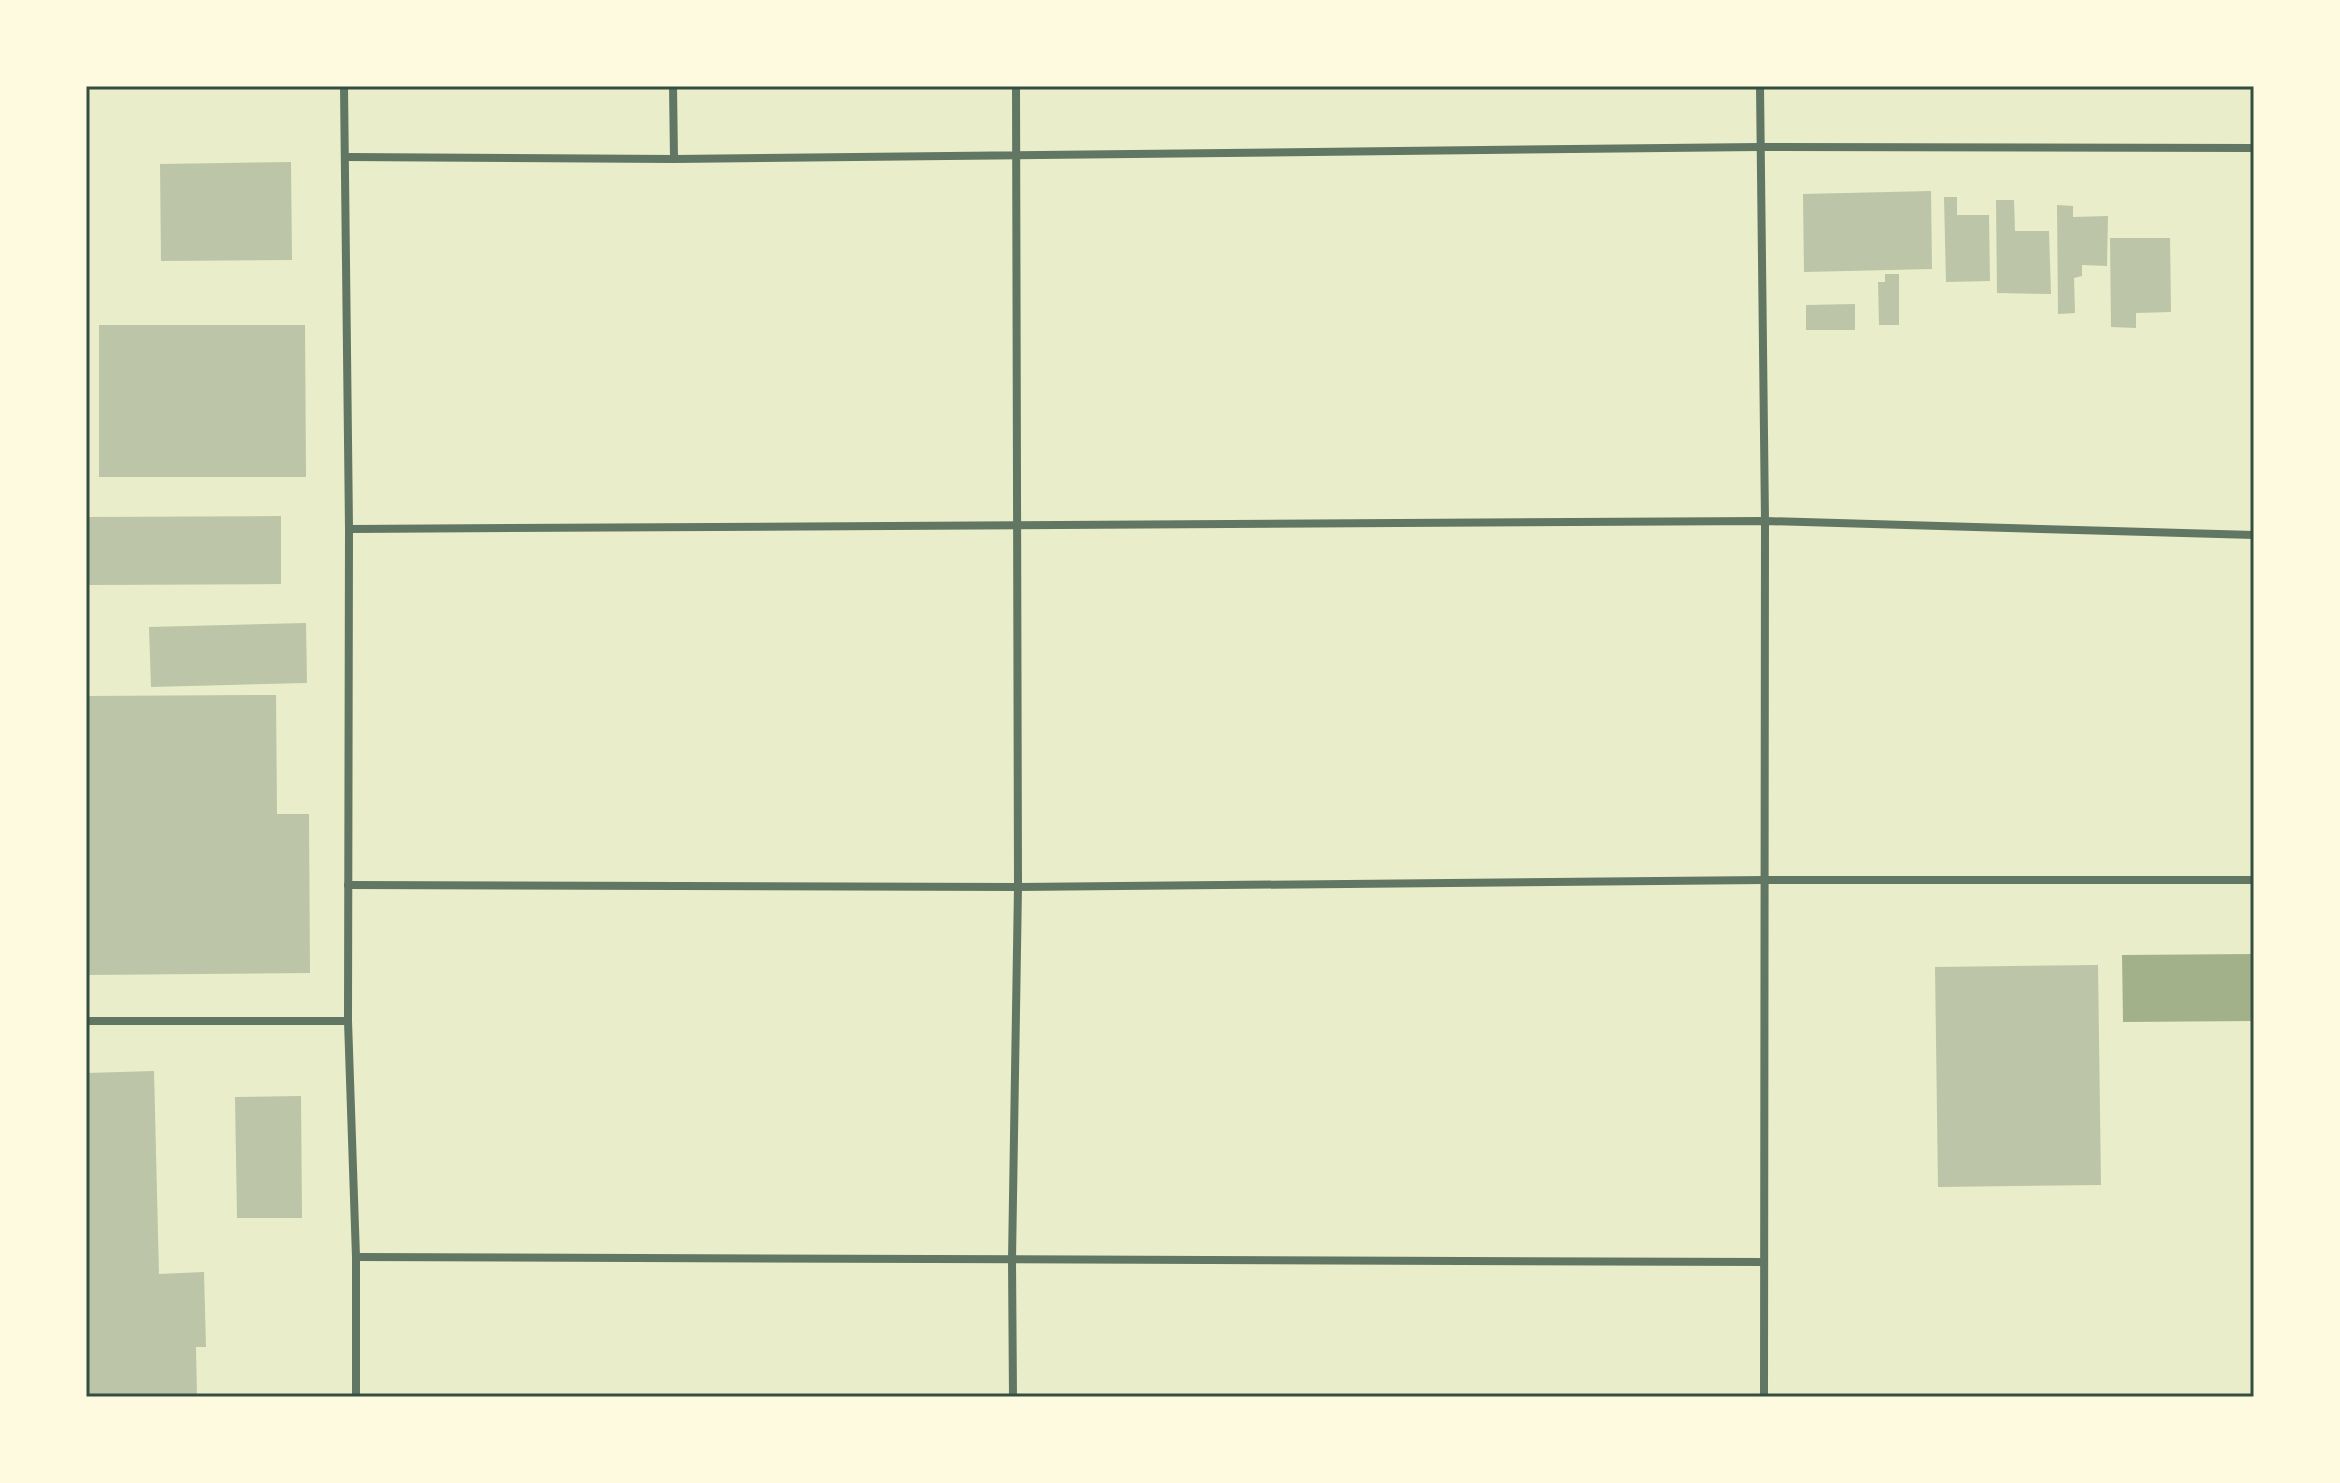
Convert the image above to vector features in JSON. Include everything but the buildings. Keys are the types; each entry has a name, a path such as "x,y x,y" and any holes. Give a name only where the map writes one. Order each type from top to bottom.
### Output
{"street":[{"path":"344,86 349,529 348,1021 356,1257 356,1397"},
{"path":"673,86 674,159"},
{"path":"1013,1397 1018,887 1016,86"},
{"path":"1760,86 1765,521 1764,1397"},
{"path":"346,157 674,159 1759,147 2254,148"},
{"path":"349,529 1765,521 2254,535"},
{"path":"348,885 1018,887 1764,880 2254,880"},
{"path":"86,1021 348,1021"},
{"path":"356,1257 1764,1262"}],"shaded area":[{"path":"2254,954 2254,1021 2123,1022 2122,955"}]}
